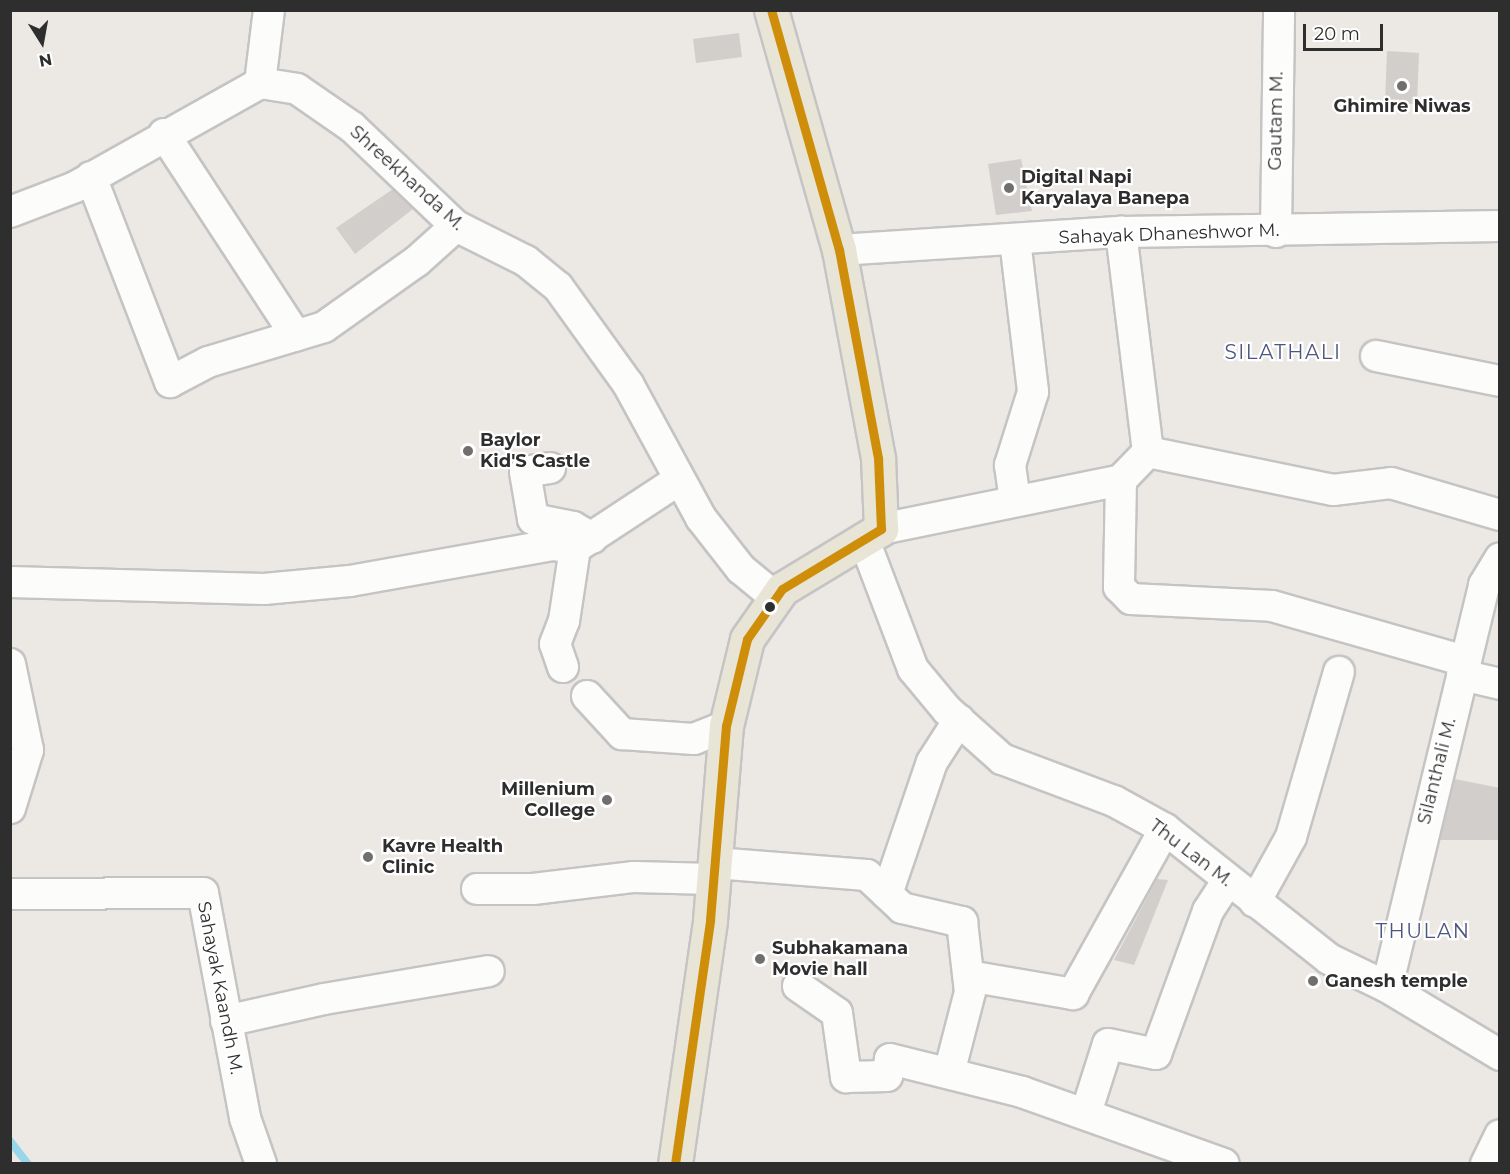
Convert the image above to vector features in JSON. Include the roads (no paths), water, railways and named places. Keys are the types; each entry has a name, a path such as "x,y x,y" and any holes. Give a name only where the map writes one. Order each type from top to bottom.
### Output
{"main road":[{"path":"675,1164 714,871 726,726 747,639 775,597 873,534 878,458 839,250 774,11"}],"street":[{"path":"10,212 91,177 164,134 260,83 268,10"},
{"name":"Gautam M.","path":"1276,232 1279,10"},
{"name":"Shreekhanda M.","path":"260,83 297,89 318,102 352,127 456,226 526,261 558,286 628,384 678,481 741,569 775,597"},
{"path":"164,134 296,336"},
{"path":"91,177 170,382 208,362 324,327 358,306 456,226"},
{"name":"Sahayak Dhaneshwor M.","path":"839,250 1121,232 1276,232 1500,226"},
{"path":"1121,232 1148,452"},
{"path":"1015,240 1033,392 1010,465 1015,499"},
{"path":"1376,356 1500,381"},
{"path":"873,534 1015,499 1121,480 1148,452"},
{"path":"1148,452 1333,490 1391,483 1500,515"},
{"path":"550,468 525,472 533,519 567,525 584,543"},
{"path":"1121,480 1119,587 1131,599 1272,606 1463,668 1500,684"},
{"path":"10,582 264,589 350,581 553,545 584,543 678,481"},
{"name":"Thu Lan M.","path":"873,534 913,669 959,720 1002,759 1114,801 1165,829 1329,959 1386,987 1500,1055"},
{"path":"563,667 555,644 584,543"},
{"name":"Silanthali M.","path":"1386,987 1484,585 1500,558"},
{"path":"10,664 28,750 10,808"},
{"path":"1255,902 1291,837 1339,672"},
{"path":"587,696 622,734 694,739 726,726"},
{"path":"886,894 932,762 959,720"},
{"path":"969,976 1073,994 1165,829"},
{"path":"477,889 533,889 634,877 714,871 867,875 902,908 962,922 970,992 949,1073"},
{"path":"1086,1113 1108,1044 1156,1054 1208,911 1228,880"},
{"name":"Sahayak Kaandh M.","path":"10,894 203,893 245,1118 261,1164"},
{"path":"226,1021 324,999 489,971"},
{"path":"798,986 837,1013 846,1077 887,1076 890,1059 949,1073 1086,1113 1224,1164"},
{"path":"1486,1164 1500,1134"}],"waterway":[{"path":"10,1141 28,1164"}],"place":[{"name":"Ghimire Niwas","path":"1402,86"},
{"name":"Digital Napi Karyalaya Banepa","path":"1009,188"},
{"name":"Baylor Kid'S Castle","path":"468,451"},
{"name":"Millenium College","path":"607,800"},
{"name":"Kavre Health Clinic","path":"368,857"},
{"name":"Subhakamana Movie hall","path":"760,959"},
{"name":"Ganesh temple","path":"1313,981"}],"district":[{"name":"SILATHALI","path":"1283,352"},
{"name":"THULAN","path":"1423,931"}]}
